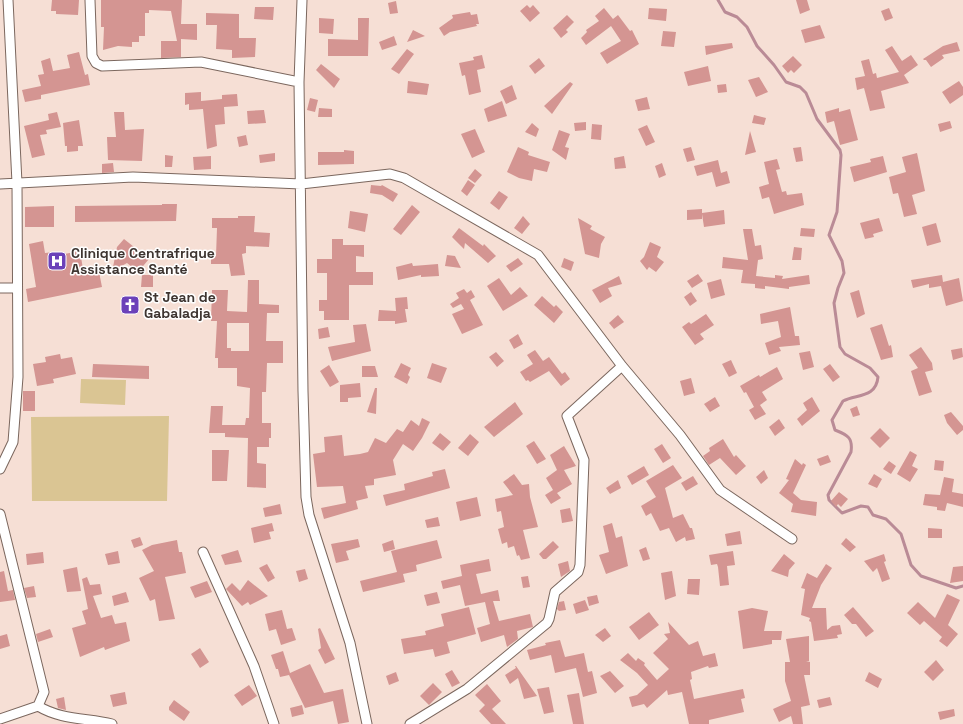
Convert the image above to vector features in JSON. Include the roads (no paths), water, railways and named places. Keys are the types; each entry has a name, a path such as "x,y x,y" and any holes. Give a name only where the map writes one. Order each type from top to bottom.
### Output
{"street":[{"path":"0,469 13,442 18,377 16,288 17,184 8,0"},
{"path":"90,0 92,56 96,63 102,66 201,62 299,82"},
{"path":"302,0 299,82 303,391 307,505 350,643 367,724"},
{"path":"0,184 133,177 301,184 390,174 397,175 535,252 622,366 680,435 723,493 792,539"},
{"path":"0,288 16,288"},
{"path":"410,724 467,689 547,622 555,592 578,572 580,565 584,460 567,416 622,366"},
{"path":"0,514 44,692 38,706 0,719"},
{"path":"202,552 254,666 274,724"},
{"path":"38,706 50,713 112,724"}],"waterway":[{"path":"718,0 725,12 737,17 747,27 757,46 774,65 786,82 800,87 806,93 817,119 840,150 841,155 837,212 829,235 842,261 844,273 834,303 840,347 845,354 870,368 878,377 874,389 870,392 843,401 832,420 835,430 849,438 851,443 851,452 828,495 829,500 842,513 861,506 868,507 873,515 886,519 901,534 911,565 921,576 956,588 963,586"}],"place":[{"name":"Clinique Centrafrique Assistance Santé","path":"57,261"},
{"name":"St Jean de Gabaladja","path":"130,305"}]}
